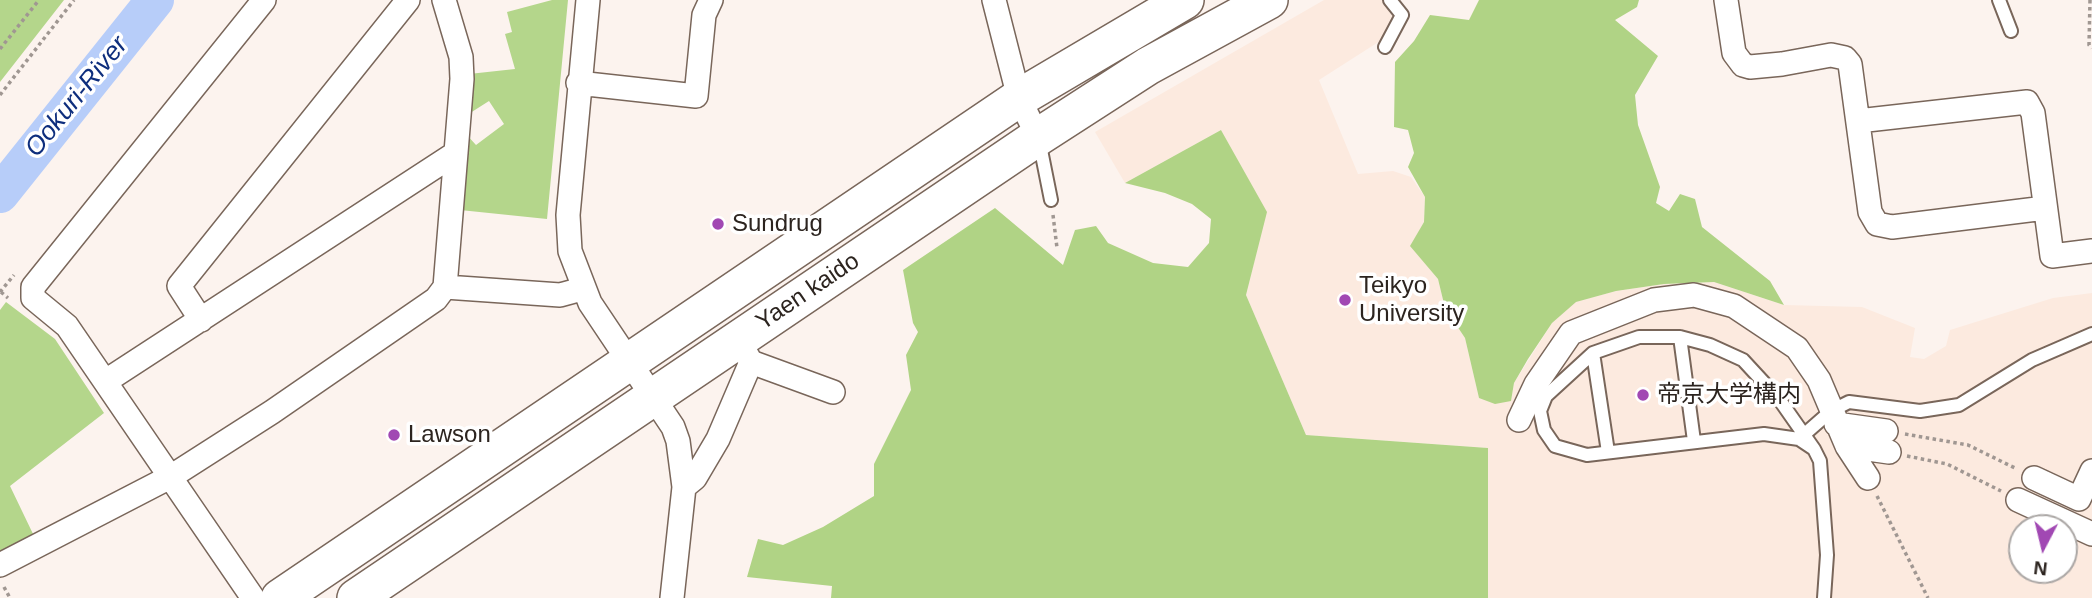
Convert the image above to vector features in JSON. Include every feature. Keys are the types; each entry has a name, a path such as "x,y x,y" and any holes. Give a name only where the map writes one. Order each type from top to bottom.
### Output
{"main road":[{"name":"Yaen kaido","path":"280,598 1019,98 1185,0"},
{"name":"Yaen kaido","path":"356,598 652,396 745,351 1038,136 1148,66 1269,0"}],"street":[{"path":"253,598 172,475 67,326 33,298 33,287 264,0"},
{"path":"201,320 179,286 408,0"},
{"path":"0,565 172,475 283,405 436,299 445,287 460,117 461,57 444,0"},
{"path":"589,0 578,83 568,215 569,251 582,289 673,427 678,441 684,488 671,598"},
{"path":"578,83 696,96 704,15 710,0"},
{"path":"994,0 1019,98 1038,136"},
{"path":"1726,0 1734,53 1743,65 1750,67 1782,64 1831,55 1845,58 1852,70 1870,212 1877,224 1892,227 2045,208"},
{"path":"1858,121 2027,102 2033,113 2052,256 2092,251"},
{"path":"106,381 456,153"},
{"path":"445,287 560,296 582,289"},
{"path":"1519,420 1536,384 1571,333 1654,300 1694,295 1734,306 1797,348 1819,380 1847,446 1868,478"},
{"path":"684,488 695,478 718,439 745,351 833,392"},
{"path":"1833,417 1888,441"},
{"path":"1847,446 1888,441"},
{"path":"2034,478 2078,499 2092,471"},
{"path":"2018,500 2092,534"}],"lane":[{"path":"1385,47 1402,15 1390,0"},
{"path":"2000,0 2011,31"},
{"path":"1038,136 1045,157 1051,200"},
{"path":"1824,598 1827,555 1823,474 1814,449 1801,437 1763,379 1743,360 1710,345 1680,337 1639,337 1593,353 1546,396 1540,411 1544,430 1555,446 1587,454 1764,434 1801,437 1833,417 1849,402 1920,411 1959,405 2032,360 2092,334"},
{"path":"1680,337 1694,441"},
{"path":"1593,353 1608,452"}],"path":[{"path":"0,49 39,0"},
{"path":"0,95 74,0"},
{"path":"2090,0 2089,45 2092,48"},
{"path":"1053,216 1057,248"},
{"path":"0,290 8,298"},
{"path":"1888,441 1968,445 2034,478"},
{"path":"1888,441 1947,464 2018,500"},
{"path":"1868,478 1928,598"},
{"path":"0,578 10,598"}],"shaded area":[{"name":"Teikyo University","path":"1324,0 1382,0 1393,17 1380,41 1319,80 1358,174 1393,171 1411,177 1425,197 1424,222 1411,246 1438,279 1445,308 1465,338 1479,398 1511,401 1514,383 1552,323 1575,302 1616,291 1664,284 1714,282 1784,305 1862,307 1915,328 1910,357 1924,359 1946,346 1950,330 2053,298 2092,293 2092,598 1488,598 1488,448 1306,435 1246,295 1266,212 1221,130 1125,183 1095,132"}],"green space":[{"path":"0,0 64,0 0,82"},
{"path":"552,0 568,0 547,219 460,210 466,134 476,145 504,124 489,101 467,115 469,74 515,69 505,34 512,32 507,12"},
{"path":"1479,0 1639,0 1637,7 1615,20 1658,56 1635,95 1638,125 1660,187 1656,203 1669,211 1680,194 1695,199 1702,227 1770,281 1784,305 1714,282 1664,284 1616,291 1576,302 1552,323 1528,359 1514,383 1511,401 1495,404 1479,398 1465,338 1445,308 1438,279 1410,246 1424,222 1425,197 1408,167 1414,153 1408,130 1394,127 1395,62 1414,41 1430,15 1469,20"},
{"path":"1221,130 1267,212 1246,295 1306,435 1488,448 1488,598 831,598 832,586 747,577 758,539 783,545 823,527 874,496 874,464 911,390 906,355 918,332 913,323 903,270 995,208 1063,265 1075,230 1096,226 1108,243 1153,263 1188,267 1209,243 1211,219 1192,204 1165,193 1125,183"},
{"path":"6,302 55,339 104,413 10,486 34,536 0,553 0,310"}],"waterway":[{"name":"Ookuri-River","path":"0,194 155,0"}],"place":[{"name":"Sundrug","path":"718,224"},
{"name":"Teikyo University","path":"1345,300"},
{"name":"帝京大学構内","path":"1643,395"},
{"name":"Lawson","path":"394,435"}]}
